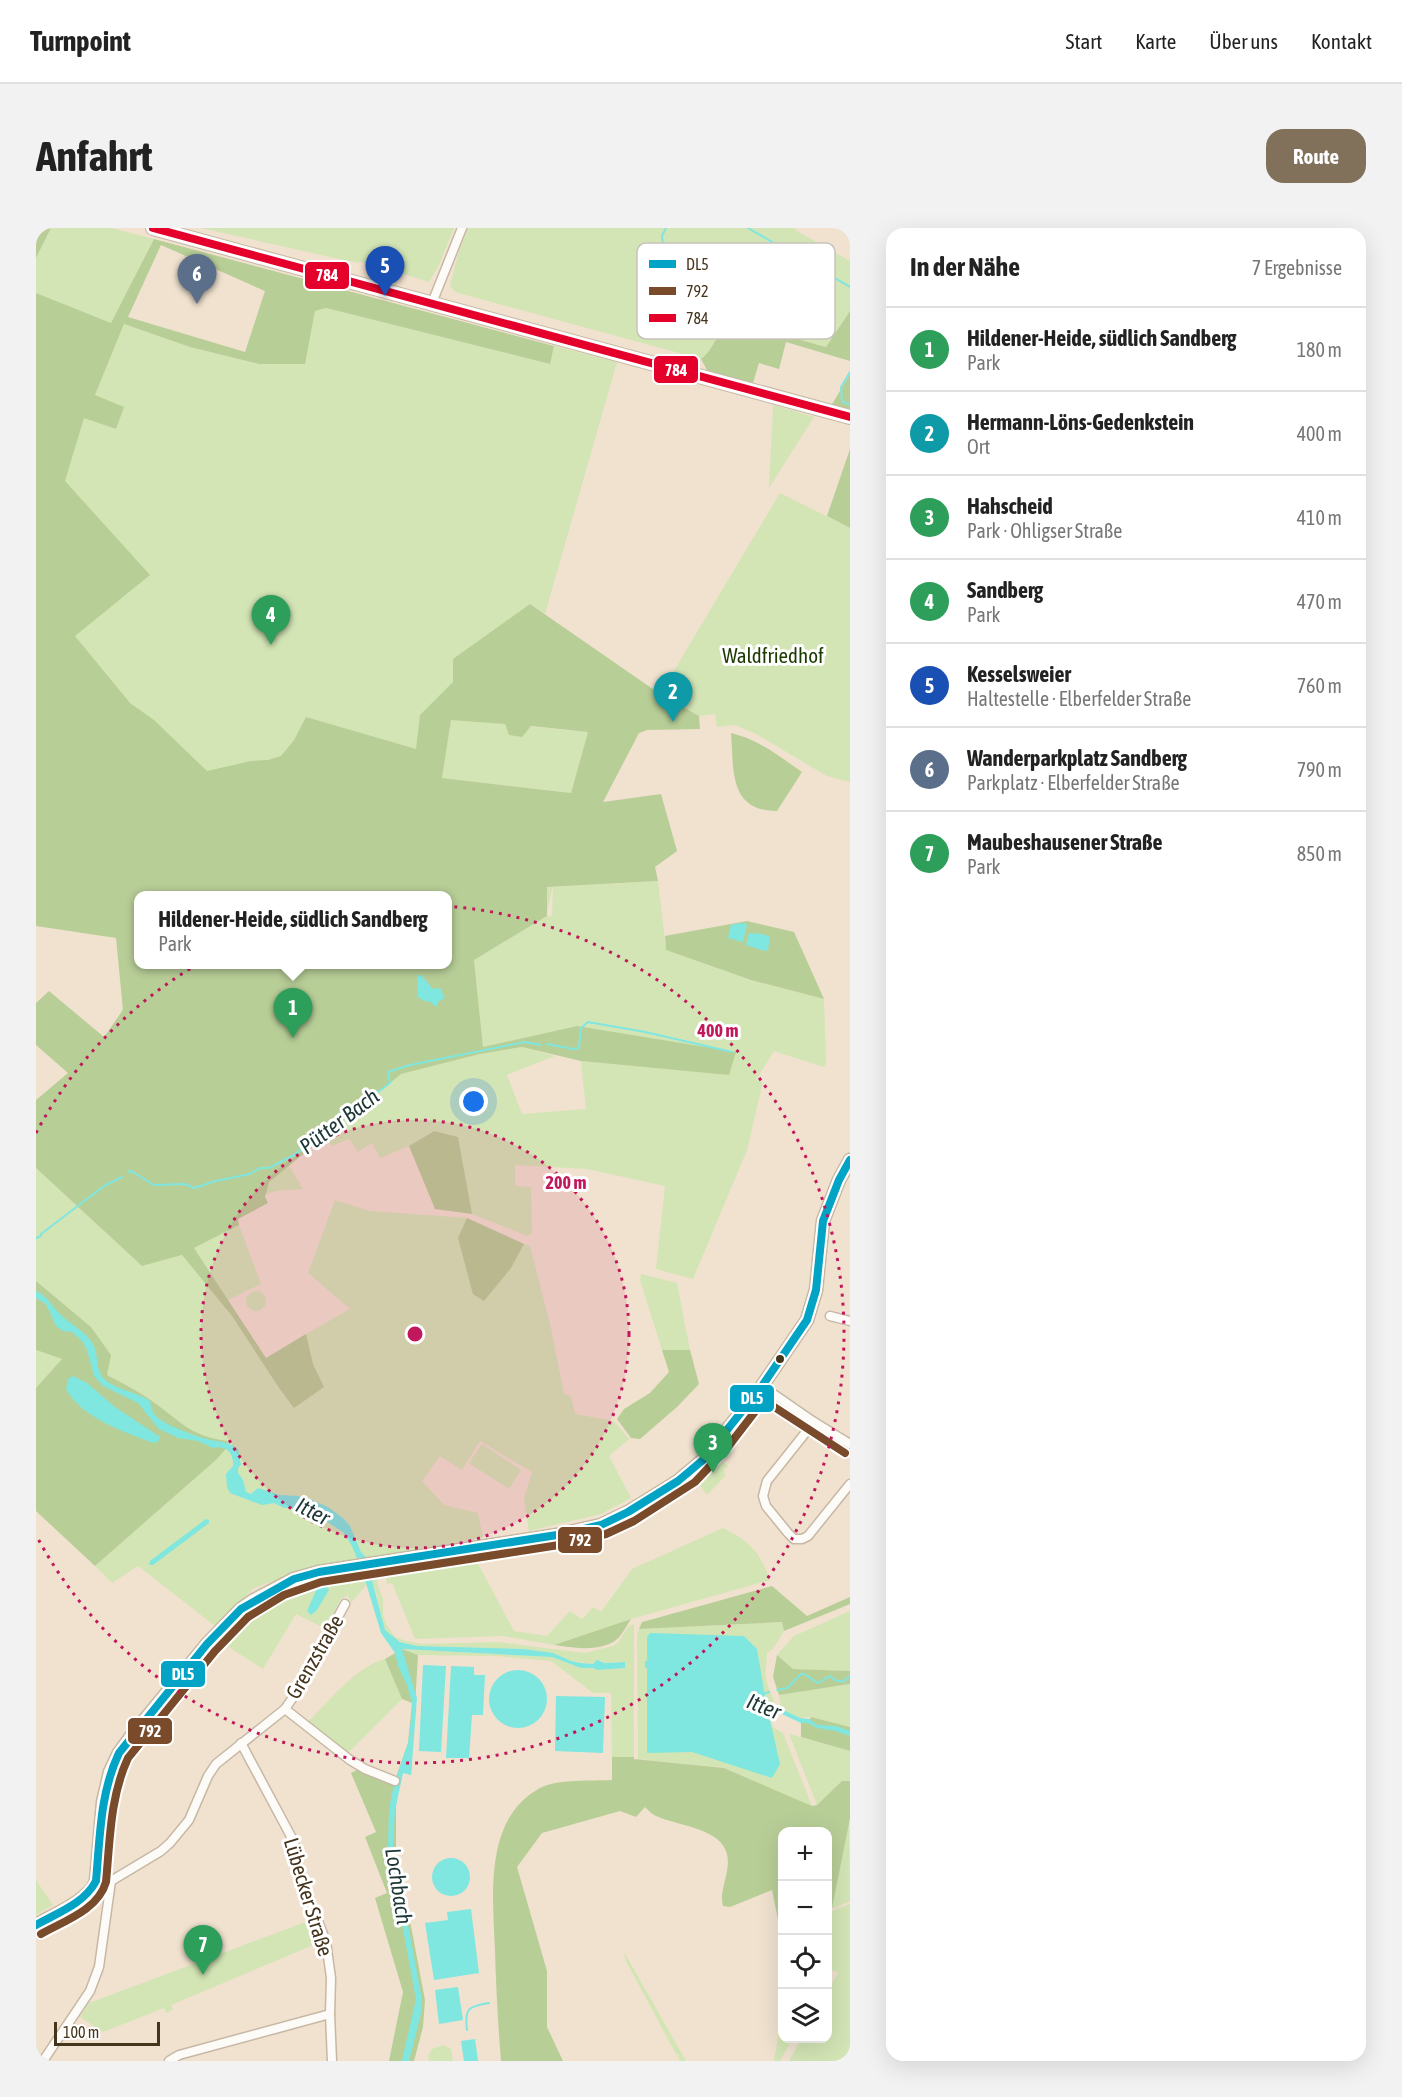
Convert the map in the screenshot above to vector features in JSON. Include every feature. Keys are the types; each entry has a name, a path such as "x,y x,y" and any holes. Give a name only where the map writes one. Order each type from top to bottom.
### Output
{"main road":[{"path":"153,228 850,417"},
{"path":"36,1925 94,1888 103,1802 114,1762 133,1734 207,1644 241,1609 265,1593 294,1579 319,1572 556,1535 601,1525 628,1512 688,1474 718,1442 762,1386 813,1308 823,1221 834,1191 850,1160"}],"street":[{"path":"432,303 462,228"},
{"path":"830,1316 850,1322"},
{"path":"762,1386 850,1444"},
{"path":"814,1422 767,1481 763,1496 766,1506 794,1539 802,1539 808,1536 850,1484"},
{"name":"Grenzstraße","path":"111,1881 161,1851 178,1834 197,1805 212,1770 225,1756 285,1709 300,1688 345,1604"},
{"name":"Grenzstraße","path":"285,1709 350,1760 365,1769 395,1781"},
{"name":"Lübecker Straße","path":"241,1743 294,1842 300,1874 326,1942 331,1978 332,2061"},
{"path":"43,2061 96,1979 111,1881 96,1881"},
{"path":"169,2061 178,2055 330,2014"}],"green space":[{"path":"36,228 51,228 36,258"},
{"path":"51,228 112,228 154,239 111,324 36,293 36,258"},
{"path":"201,228 454,228 439,265 429,282 372,264 348,261"},
{"path":"468,228 796,228 795,230 818,243 637,243 637,339 717,339 701,359 455,292 450,286 458,254"},
{"path":"154,239 554,346 550,364 326,308 315,311 305,364 259,364 190,347 124,324 95,395 124,407 116,429 84,418 65,481 150,575 75,636 130,703 154,720 207,771 281,756 294,740 306,717 416,749 420,715 453,682 453,659 530,604 660,694 699,716 700,729 647,730 639,733 603,802 661,794 677,851 655,867 658,881 547,887 547,916 474,960 483,1047 577,1026 736,1052 729,1075 581,1061 522,1047 480,1054 401,1074 269,1182 265,1197 268,1203 238,1219 239,1225 194,1248 266,1358 306,1334 313,1364 324,1387 294,1408 232,1316 182,1255 142,1266 36,1168 36,1100 68,1073 36,1045 36,1003 49,991 104,1037 123,1010 116,938 36,926 36,293 111,323","holes":["161,245 265,291 245,352 128,317","451,720 505,724 509,735 522,737 531,726 588,732 571,793 442,778"]},
{"path":"835,253 850,261 850,311 835,334"},
{"path":"326,308 549,364 554,346 617,362 545,614 530,604 448,721 437,781 555,877 546,916 473,957 387,1065 393,1080 401,1074 480,1054 522,1047 555,1056 507,1075 522,1114 586,1109 581,1061 729,1074 577,1026 483,1048 474,960 547,916 552,916 553,887 658,881 666,950 751,980 824,999 826,1063 824,1067 774,1051 756,1080 763,1082 747,1150 693,1279 656,1269 665,1186 587,1169 515,1165 515,1186 531,1187 532,1233 528,1236 472,1214 458,1137 433,1131 409,1146 380,1158 372,1143 358,1152 349,1139 332,1146 325,1136 363,1104 284,1158 303,1189 276,1191 245,1201 115,1027 137,969 452,969 452,891 428,891 205,836 36,594 36,535 84,417 115,429 95,395 124,324 190,347 259,364 304,364 315,311"},
{"path":"850,311 850,361 786,342 779,369 759,363 753,383 708,372 701,359 717,339 797,339 826,347 831,339 835,339 835,334"},
{"path":"797,339 831,339 826,347"},
{"path":"850,374 850,411 831,406"},
{"path":"773,405 814,417 769,488"},
{"path":"850,449 850,528 827,516"},
{"name":"Waldfriedhof","path":"780,493 850,528 850,782 827,776 756,734 735,725 717,727 715,714 699,716 660,694"},
{"path":"451,719 588,732 571,793 442,778"},
{"path":"731,733 759,744 802,772 777,811 761,809 750,804 742,796 734,774"},
{"path":"747,921 794,932 824,999 751,980 666,950 665,936"},
{"path":"434,1131 458,1137 472,1214 435,1209 409,1146"},
{"path":"36,1168 142,1266 182,1255 232,1316 279,1388 295,1407 324,1387 313,1364 306,1334 350,1309 308,1273 335,1200 370,1211 467,1218 459,1238 511,1268 524,1244 530,1246 551,1328 564,1394 571,1396 575,1414 614,1421 629,1439 609,1456 631,1498 601,1514 529,1531 524,1498 532,1472 480,1441 462,1470 440,1456 422,1481 444,1505 478,1513 483,1538 297,1573 254,1588 215,1626 138,1566 112,1583 95,1566 217,1459 226,1441 194,1431 147,1397 107,1375 91,1327 36,1281"},
{"path":"467,1218 524,1244 511,1268 484,1301 473,1294 458,1238"},
{"path":"239,1225 261,1284 228,1300 194,1248"},
{"path":"641,1274 677,1283 690,1350 662,1350 640,1280"},
{"path":"36,1281 91,1327 111,1355 107,1375 147,1397 194,1431 227,1441 229,1445 217,1459 95,1566 36,1511 36,1388 62,1359 36,1350"},
{"path":"256,1291 263,1294 266,1301 263,1308 256,1311 249,1308 246,1301 249,1294"},
{"path":"36,1350 62,1359 36,1388"},
{"path":"662,1350 690,1350 699,1384 677,1407 640,1439 631,1438 617,1419 624,1409 650,1393 669,1372"},
{"path":"482,1444 521,1470 509,1489 469,1463"},
{"path":"716,1456 728,1466 724,1470 725,1476 707,1495 695,1479"},
{"path":"723,1528 753,1548 770,1580 631,1619 554,1645 503,1636 415,1639 392,1583 387,1584 385,1572 475,1558 514,1631 547,1636 570,1611 582,1619 593,1607 601,1612 632,1569"},
{"path":"377,1570 377,1583 383,1599 383,1615 386,1624 395,1637 406,1641 423,1644 498,1642 584,1653 613,1646 618,1643 628,1627 634,1624 634,1757 612,1757 611,1693 593,1693 551,1661 497,1656 418,1655 402,1649 552,1657 581,1668 597,1670 625,1668 625,1662 596,1661 593,1664 571,1661 552,1653 524,1649 417,1646 405,1643 391,1636 384,1626 369,1572"},
{"path":"363,1573 367,1584 351,1603 348,1595 340,1600 326,1629 296,1614 263,1669 221,1642 250,1614 279,1595 320,1581"},
{"path":"772,1586 807,1616 850,1597 850,1604 784,1631 782,1622 639,1629 642,1622"},
{"path":"850,1611 850,1671 793,1669 777,1655 794,1636"},
{"path":"631,1619 618,1638 609,1644 594,1648 554,1645"},
{"path":"782,1622 784,1631 773,1649 767,1653 766,1678 774,1702 770,1720 774,1728 783,1733 812,1806 724,1768 638,1759 637,1635 639,1629"},
{"path":"402,1649 418,1655 411,1775 403,1772 401,1779 396,1777 408,1743 412,1703 402,1699 385,1659"},
{"path":"777,1655 793,1669 850,1671 850,1684 779,1695 773,1677"},
{"path":"385,1659 402,1699 348,1753 307,1723 354,1677 364,1669"},
{"path":"850,1684 850,1727 811,1717 800,1718 781,1710 779,1695"},
{"path":"811,1717 850,1727 850,1751 801,1737 801,1723 808,1722"},
{"path":"789,1734 850,1751 850,1781 842,1781 817,1805"},
{"path":"612,1757 634,1757 634,1759 724,1768 812,1806 817,1805 842,1781 850,1781 850,1818 832,1908 832,1827 778,1827 778,1919 772,1890 730,1907 723,1906 722,1893 728,1858 721,1843 705,1832 656,1816 645,1807 636,1817 620,1811 542,1833 517,1867 547,1971 547,2027 563,2061 501,2061 493,1907 495,1861 500,1839 509,1819 522,1802 540,1788 565,1782 612,1780"},
{"path":"357,1770 400,1785 396,1797 396,1847 425,2000 423,2027 414,2061 389,2061 403,1992 375,1898 387,1893 365,1837 376,1832 351,1773"},
{"path":"849,1818 850,1901 834,1908 832,1908"},
{"path":"36,1880 53,1905 36,1915"},
{"path":"850,1904 850,2061 789,2061 799,2043 832,2043 832,1984 838,1972 832,1970 832,1911"},
{"path":"311,1920 315,1922 323,1941 171,2005 173,2010 166,2013 164,2008 103,2032 80,2017 89,2003"},
{"path":"624,1952 686,2061 680,2061 679,2055 676,2054 626,1961"},
{"path":"778,2037 778,2043 790,2043 780,2061 774,2061"},
{"path":"443,2045 451,2049 453,2061 429,2061 428,2056 432,2049"}],"water":[{"path":"745,923 747,925 743,942 728,938 730,927 733,924"},
{"path":"749,933 770,937 768,950 746,945"},
{"path":"417,975 421,975 433,989 440,988 445,998 439,1001 436,1007 429,1001 426,1002 418,997"},
{"path":"36,1291 90,1339 95,1348 99,1371 109,1383 150,1401 155,1415 165,1423 238,1449 241,1465 238,1473 243,1480 246,1492 251,1494 258,1488 280,1495 299,1496 328,1507 343,1518 350,1526 361,1552 366,1557 385,1630 400,1642 417,1646 524,1649 553,1653 581,1663 593,1664 597,1660 605,1663 625,1662 625,1668 597,1670 581,1668 552,1657 402,1649 417,1698 411,1775 403,1773 395,1811 393,1846 422,1999 421,2013 409,2061 402,2061 416,1999 388,1849 389,1809 394,1784 408,1743 412,1703 395,1653 381,1633 363,1573 352,1546 344,1533 314,1513 296,1508 284,1508 274,1503 262,1505 230,1493 226,1474 233,1466 231,1454 225,1449 178,1438 159,1429 138,1403 103,1386 94,1376 87,1350 82,1341 72,1332 63,1331 56,1326 46,1304 36,1298"},
{"path":"73,1376 87,1383 115,1407 160,1437 158,1442 153,1443 117,1429 93,1416 73,1399 66,1389 68,1379"},
{"path":"206,1519 209,1523 153,1565 149,1565 150,1561"},
{"path":"319,1584 326,1586 329,1590 317,1610 311,1615 307,1611"},
{"name":"Itter","path":"650,1633 744,1636 757,1649 766,1702 800,1718 809,1719 818,1725 836,1726 850,1731 850,1736 801,1723 767,1707 780,1764 772,1778 692,1752 647,1753 647,1668 645,1661 647,1661 647,1637"},
{"path":"423,1665 446,1666 441,1752 419,1751"},
{"path":"451,1666 474,1667 474,1675 485,1675 483,1715 472,1715 469,1758 446,1758"},
{"path":"512,1670 524,1670 539,1678 547,1693 547,1705 539,1720 524,1728 512,1728 497,1720 489,1705 489,1693 497,1678"},
{"path":"556,1696 605,1697 603,1753 555,1751"},
{"path":"451,1858 464,1864 470,1877 464,1890 451,1896 438,1890 432,1877 438,1864"},
{"path":"471,1909 479,1973 434,1980 425,1923 448,1920 447,1912"},
{"path":"458,1987 463,2020 439,2024 435,1990"},
{"path":"475,2039 478,2061 464,2061 461,2041"}],"waterway":[{"path":"663,243 662,236 666,228"},
{"path":"748,228 774,243"},
{"path":"835,278 850,287"},
{"path":"850,372 841,387 842,401 850,405"},
{"name":"Pütter Bach","path":"547,1044 579,1048 581,1028 588,1022 645,1032 732,1052"},
{"name":"Pütter Bach","path":"128,1172 131,1171 154,1185 185,1184 194,1188 250,1174 260,1168 269,1168 294,1155 390,1083 388,1072 410,1065 525,1042 541,1045"},
{"name":"Pütter Bach","path":"36,1238 104,1186 122,1177"},
{"name":"Itter","path":"777,1690 787,1688 801,1674 818,1683 830,1676 843,1682 850,1676"},
{"name":"Itter","path":"763,1694 769,1692"},
{"path":"467,2030 466,2017 469,2009 489,2003"}],"transit line":[{"name":"784","path":"153,228 850,417"},
{"name":"DL5","path":"36,1925 77,1902 91,1889 96,1881 104,1799 119,1753 207,1644 241,1609 294,1579 319,1572 557,1535 601,1525 628,1512 678,1481 703,1460 762,1386 807,1320 816,1290 823,1221 839,1180 850,1160"},
{"name":"792","path":"41,1934 79,1914 102,1892 106,1882 114,1803 128,1758 215,1651 248,1617 284,1595 321,1582 559,1545 606,1534 634,1521 695,1482 727,1448 770,1392"},
{"name":"792","path":"756,1395 845,1453"}],"place":[{"name":"Kesselsweier","path":"385,296"},
{"name":"Wanderparkplatz Sandberg","path":"197,304"},
{"name":"Sandberg","path":"271,645"},
{"name":"Hermann-Löns-Gedenkstein","path":"673,722"},
{"name":"Hildener-Heide, südlich Sandberg","path":"293,1038"},
{"name":"Hahscheid","path":"713,1473"},
{"name":"Maubeshausener Straße","path":"203,1975"}],"water label":[{"name":"Lochbach","path":"399,1886"}]}
